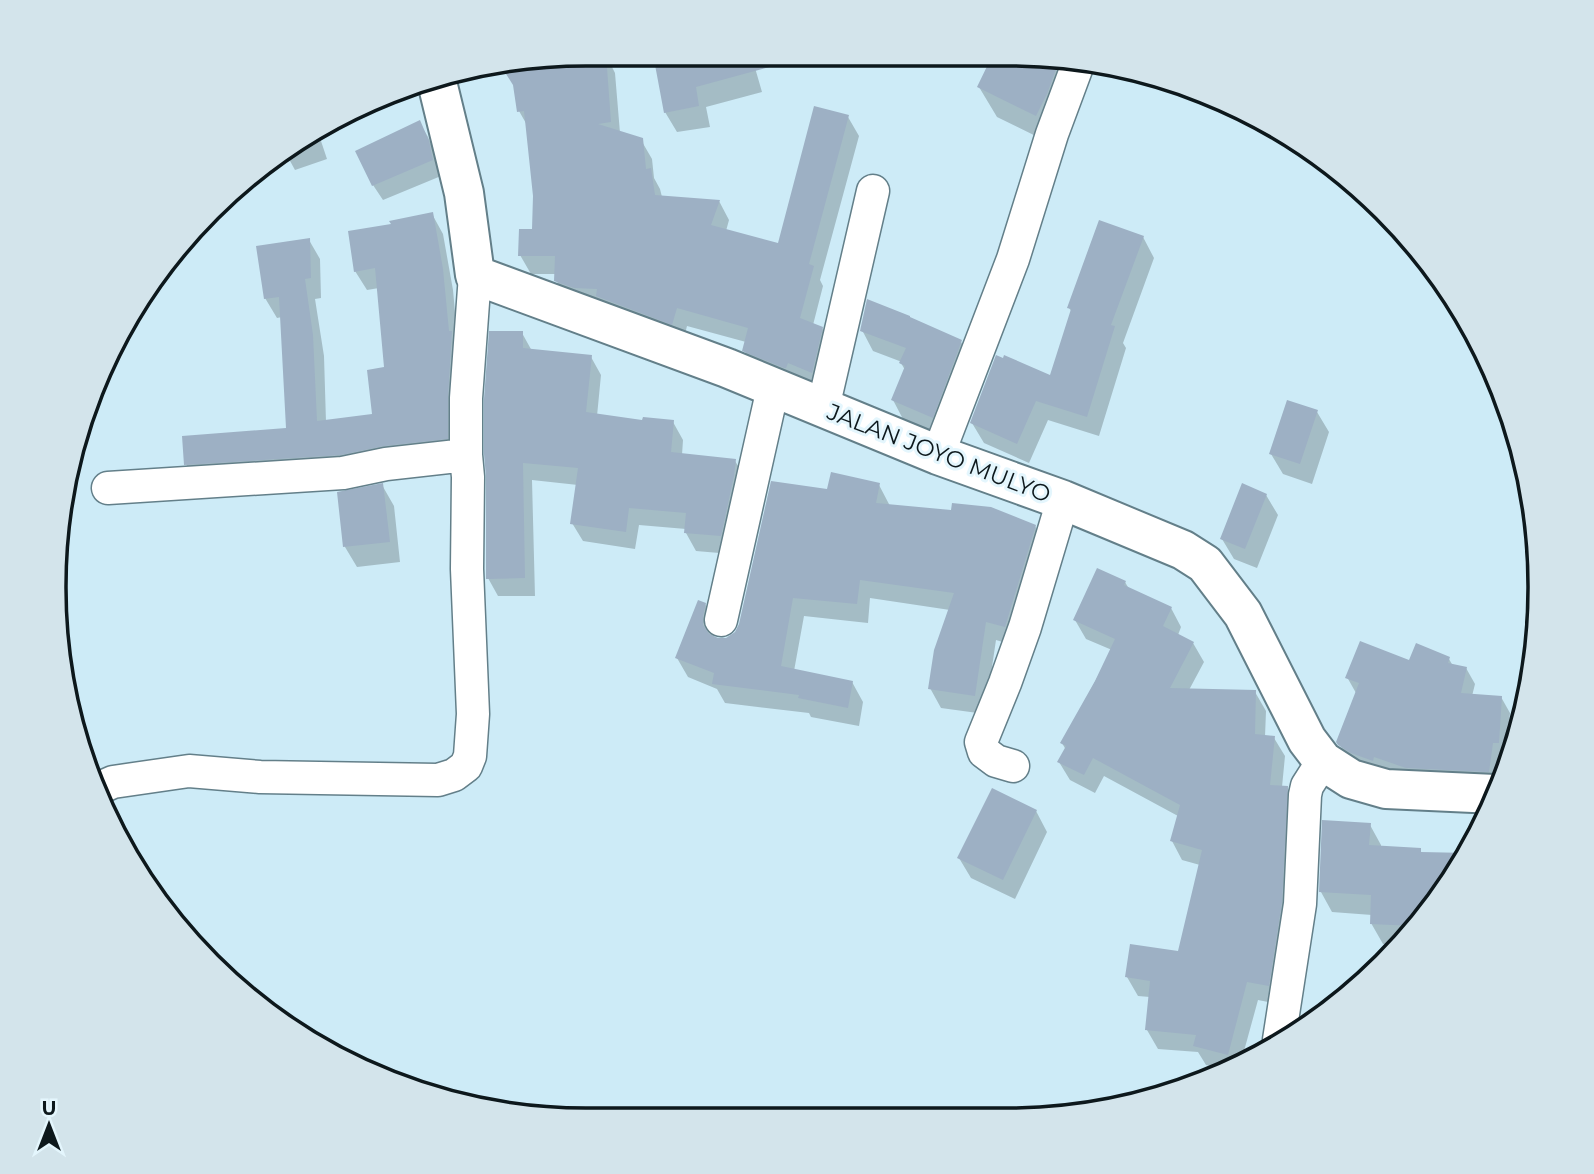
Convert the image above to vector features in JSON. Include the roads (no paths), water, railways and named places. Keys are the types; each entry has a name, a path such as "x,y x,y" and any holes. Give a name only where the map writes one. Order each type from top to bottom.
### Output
{"main road":[{"path":"438,88 464,193 475,275"},
{"name":"JALAN JOYO MULYO","path":"475,275 727,368 938,455 1063,500 1183,550 1205,564 1242,614 1307,740 1323,761 1351,779 1386,789 1485,793"}],"street":[{"path":"938,455 1013,259 1052,134 1075,71"},
{"path":"823,408 873,191"},
{"path":"106,785 189,771 260,777 438,780 454,775 466,766 470,755 473,714 467,569 467,398 475,275"},
{"path":"721,620 773,388"},
{"path":"108,488 343,473 386,464 467,455"},
{"path":"1013,766 996,761 984,752 981,741 1022,634 1063,500"},
{"path":"1281,1030 1300,904 1305,795 1307,786 1323,761"}]}
